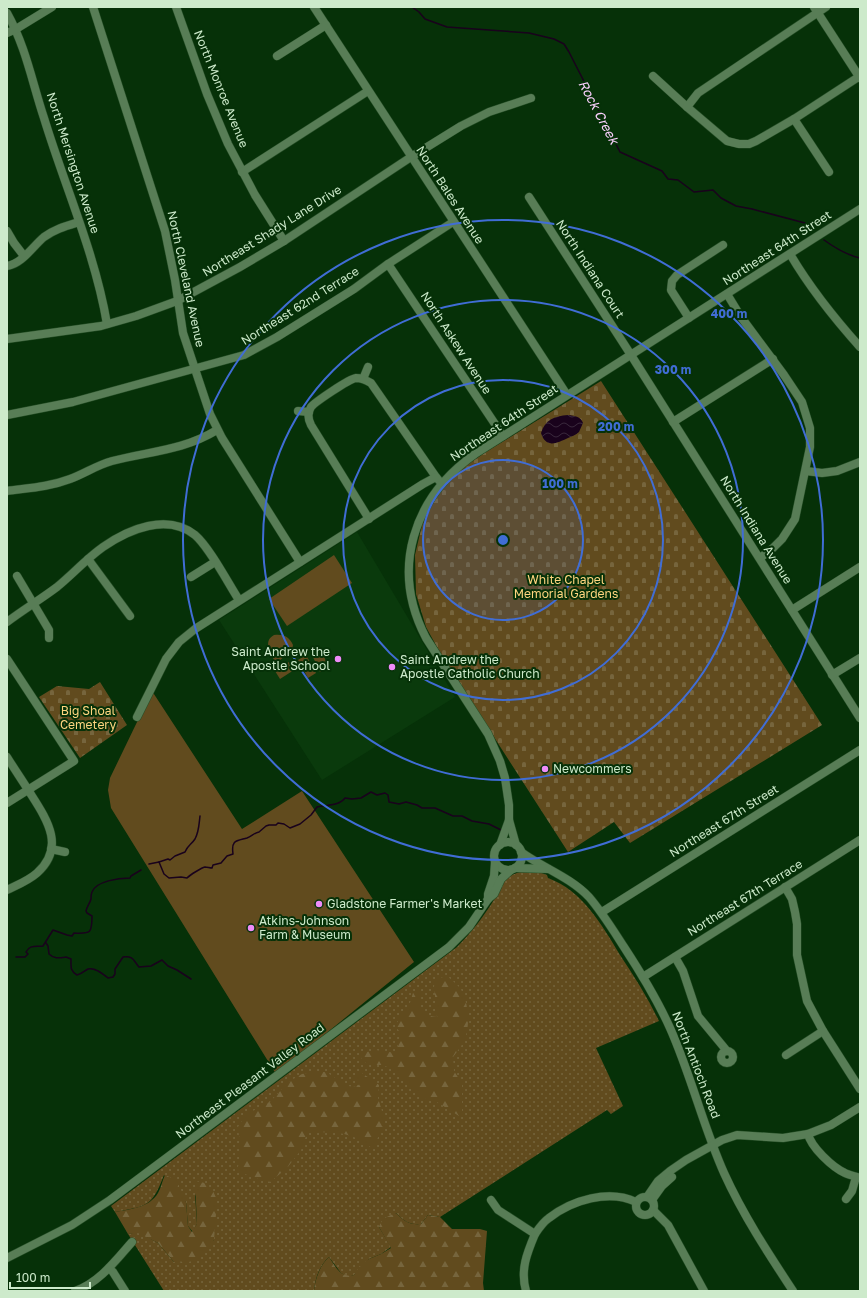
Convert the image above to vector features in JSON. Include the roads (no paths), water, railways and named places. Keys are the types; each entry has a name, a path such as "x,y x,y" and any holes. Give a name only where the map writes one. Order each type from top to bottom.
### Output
{"street":[{"path":"7,33 52,7"},
{"name":"North Cleveland Avenue","path":"93,7 165,231 175,280 183,333 194,370 210,414 217,430 300,562"},
{"name":"North Bales Avenue","path":"314,7 567,395"},
{"path":"687,107 698,93 816,10 826,7"},
{"name":"North Monroe Avenue","path":"180,8 215,114 242,172 284,241"},
{"path":"653,76 727,141 738,144 753,143 860,77 816,10"},
{"name":"North Mersington Avenue","path":"7,13 16,29 28,60 44,117 101,291 107,324"},
{"path":"277,56 326,26"},
{"path":"242,172 368,91"},
{"name":"Northeast Shady Lane Drive","path":"7,339 107,324 136,316 178,301 284,241 411,157 473,120 500,108 531,98"},
{"path":"794,119 829,172"},
{"name":"North Indiana Court","path":"529,197 631,355"},
{"name":"Northeast 64th Street","path":"442,484 465,461 503,436 860,209"},
{"path":"7,266 11,266 24,256 44,237 61,227 79,222"},
{"name":"Northeast 62nd Terrace","path":"7,415 73,402 236,358 277,337 354,289 388,264 453,222"},
{"path":"7,231 24,256"},
{"path":"689,318 671,290 672,281 677,275 723,245"},
{"path":"790,254 801,273 827,310 860,347"},
{"name":"North Askew Avenue","path":"388,264 503,436"},
{"path":"727,294 741,317 773,359 802,402 807,414 810,437 806,472 795,519 782,539 760,558"},
{"name":"North Indiana Avenue","path":"631,355 860,718"},
{"path":"673,422 773,359"},
{"path":"363,379 368,366"},
{"path":"369,519 308,418 309,412 315,403 356,378 363,379 371,383 442,484 435,492 424,510 410,549 410,579 413,601 426,638 482,724 496,751 507,788 509,805 508,820 500,845 495,852 495,862 502,868 513,869 521,860 519,848 508,820"},
{"path":"298,411 309,412"},
{"path":"7,491 39,488 56,484 112,461 182,446 203,438 217,430"},
{"path":"806,472 822,473 837,471 860,462"},
{"path":"137,716 166,659 178,642 195,629 240,600 436,477"},
{"path":"7,622 57,587 102,547 138,529 162,524 183,528 196,536 206,547 240,600"},
{"path":"88,559 130,616"},
{"path":"191,577 215,562"},
{"path":"792,610 860,567"},
{"path":"17,576 48,630 49,638"},
{"path":"832,675 860,658"},
{"path":"7,659 74,761 7,803"},
{"name":"Northeast 67th Street","path":"602,912 860,750"},
{"path":"7,757 49,824 51,833 51,849 44,864 38,872 27,880 7,890"},
{"name":"Northeast 67th Terrace","path":"643,976 860,840"},
{"path":"500,845 508,842 519,848"},
{"name":"North Antioch Road","path":"519,848 531,860 542,864 576,886 587,896 602,912 643,976 670,1029 724,1174 742,1210 792,1291"},
{"path":"51,849 65,852"},
{"name":"Northeast Pleasant Valley Road","path":"488,899 488,894 494,876 495,862"},
{"name":"North Antioch Road","path":"513,869 548,869"},
{"name":"Northeast Pleasant Valley Road","path":"7,1258 72,1225 99,1208 457,941 475,919 488,899 494,894 501,879 513,869"},
{"path":"785,888 792,899 795,912 797,955 807,1001 823,1031 860,1089"},
{"path":"675,957 683,971 698,1016 727,1051"},
{"path":"786,1055 823,1031"},
{"path":"650,1198 658,1181 686,1160 713,1144 729,1137 737,1135 783,1138 808,1134 831,1125 860,1107"},
{"path":"808,1134 816,1149 838,1170 858,1177 852,1191 846,1199"},
{"path":"526,1291 523,1274 524,1264 535,1234 548,1218 562,1209 598,1198 621,1197 636,1202"},
{"path":"636,1202 641,1198 650,1198"},
{"path":"636,1202 637,1210 642,1214 648,1214 653,1210 654,1205 650,1198"},
{"path":"491,1200 498,1210 535,1234"},
{"path":"653,1210 668,1225 704,1291"},
{"path":"75,1291 85,1288 109,1268 132,1242"},
{"path":"109,1268 125,1291"}],"water":[{"path":"568,415 581,419 583,423 579,432 560,442 549,443 546,441 541,433 545,425 558,416"}],"waterway":[{"name":"Rock Creek","path":"412,7 425,19 447,27 529,33 554,39 564,44 620,152 662,171 668,179 678,180 694,192 713,190 721,198 736,206 805,223 814,229"},
{"name":"Rock Creek","path":"824,240 841,251 860,258"},
{"path":"149,864 159,862 164,874 169,878 187,878 205,867 212,868 213,865 221,863 227,856 233,854 233,846 235,842 259,832 266,826 276,825 278,823 284,824 290,828 300,824 311,815 317,807 336,804 345,798 361,798 371,792 377,795 385,793 388,795 389,802 399,804 406,802 422,808 435,808 453,816 462,816 472,821 489,824 501,830"},
{"path":"159,862 168,859 170,860 185,852 194,841 199,828 200,816"},
{"path":"16,957 25,957 28,954 26,952 28,949 34,946 43,946 53,930 72,936 74,933 87,933 92,926 92,916 86,911 94,888 108,881 130,878 141,870"},
{"path":"46,943 51,956 57,958 66,957 71,959 72,970 77,975 88,969 93,969 99,971 108,978 113,977 115,974 115,969 123,957 129,957 133,959 139,967 151,966 162,960 168,966 191,979"}],"place":[{"name":"Saint Andrew the Apostle School","path":"338,659"},
{"name":"Saint Andrew the Apostle Catholic Church","path":"392,667"},
{"name":"Newcommers","path":"545,769"},
{"name":"Gladstone Farmer's Market","path":"319,904"},
{"name":"Atkins-Johnson Farm & Museum","path":"251,928"}],"park label":[{"name":"White Chapel Memorial Gardens","path":"566,587"},
{"name":"Big Shoal Cemetery","path":"88,718"}]}
